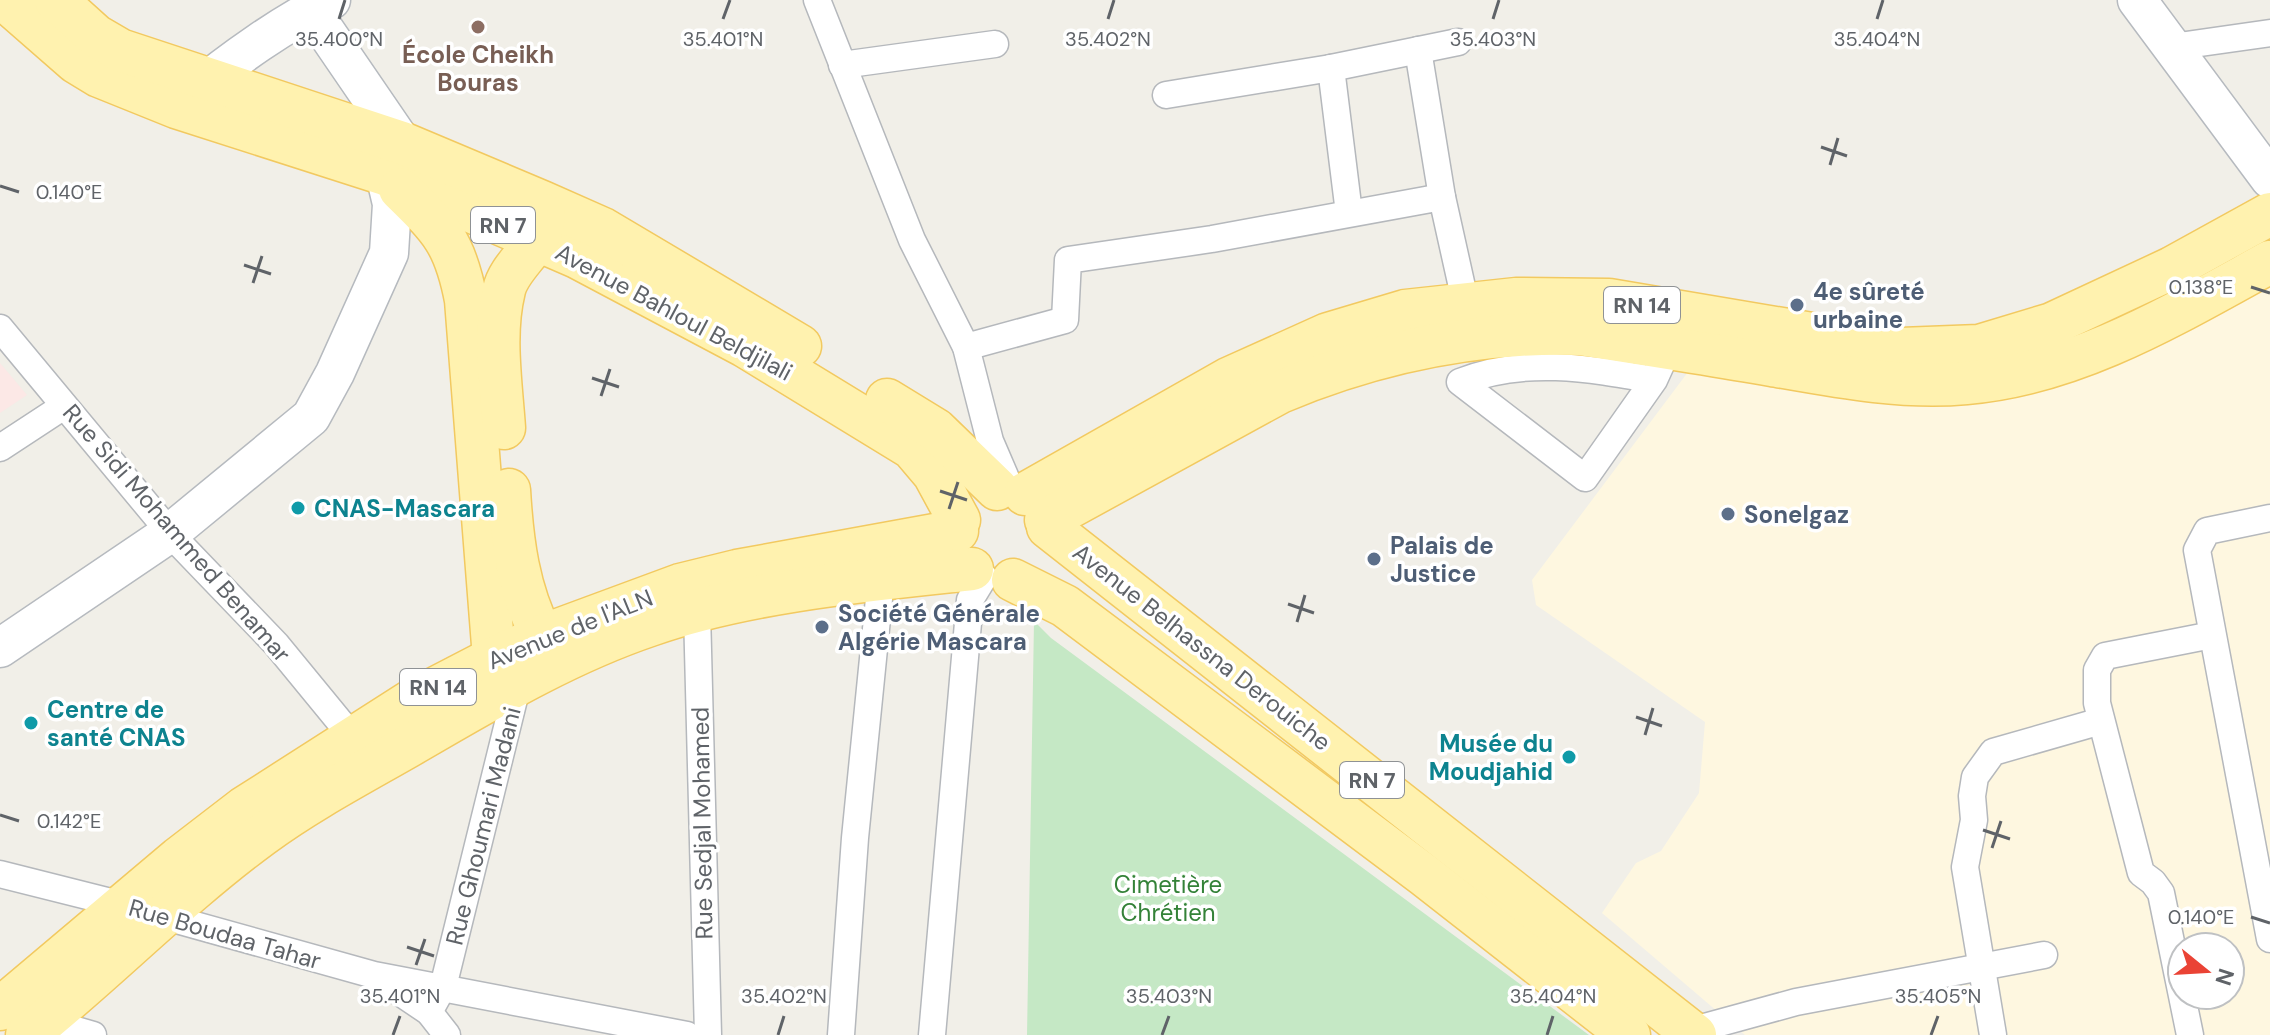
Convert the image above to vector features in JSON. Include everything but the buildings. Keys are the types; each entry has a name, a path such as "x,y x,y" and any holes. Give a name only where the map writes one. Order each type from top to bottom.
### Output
{"main road":[{"name":"Avenue Bahloul Beldjilali","path":"5,0 76,62 99,76 176,107 394,159"},
{"name":"Avenue Bahloul Beldjilali","path":"56,0 96,36 120,50 209,78 540,221 603,229 936,430 1026,504"},
{"path":"394,159 450,244 459,264 466,300 506,671"},
{"name":"RN 14","path":"1026,504 1228,379 1328,334 1405,311 1516,299 1609,300 1901,349 1979,346 2052,324 2172,268 2270,214"},
{"name":"Avenue Bahloul Beldjilali","path":"540,221 577,257 745,346 912,448 934,474 977,555"},
{"path":"540,221 504,287 499,317 512,536 525,595 542,636"},
{"name":"RN 14","path":"1026,504 1316,377 1439,343 1539,333 1580,334 1661,364 1825,374 1921,385 1967,383 2018,375 2084,356 2175,314 2270,262"},
{"path":"981,494 1026,504 1045,554 1037,566 1026,574 977,555 967,505 981,494"},
{"name":"Avenue Belhassna Derouiche","path":"1026,504 1689,1034"},
{"name":"Avenue de l'ALN","path":"0,1009 179,858 244,808 413,700 697,612 753,599 881,579 977,555"},
{"name":"Avenue de l'ALN","path":"36,1028 261,835 506,671 542,636 680,585 708,578 977,555"},
{"name":"Avenue Belhassna Derouiche","path":"977,555 1065,606 1424,875 1629,1035"}],"street":[{"path":"817,0 912,240 966,347 990,441 1026,504"},
{"path":"2137,0 2270,179"},
{"path":"0,648 170,533 311,417 335,373 389,253 394,159 316,3 209,78 176,107"},
{"path":"2172,47 2270,33"},
{"path":"1166,95 1331,68 1458,42"},
{"path":"842,65 995,44"},
{"path":"1418,50 1442,197 1466,305"},
{"path":"1331,68 1349,213"},
{"path":"966,347 1065,320 1068,260 1212,239 1442,197"},
{"name":"Rue Sidi Mohammed Benamar","path":"0,328 170,533 276,644 354,739"},
{"path":"1661,364 1585,478 1460,382 1488,371 1661,364"},
{"path":"0,448 64,406"},
{"path":"2270,518 2207,531 2197,550 2270,939"},
{"path":"932,1035 970,600 977,555"},
{"path":"841,1035 855,838 881,579"},
{"name":"Rue Sedjal Mohamed","path":"697,612 708,1035"},
{"path":"2190,1035 2161,893 2141,873 2101,721 2097,703 2097,670 2105,656 2212,635"},
{"name":"Rue Ghoumari Madani","path":"429,1012 443,987 506,671"},
{"path":"1993,1035 1965,867 1974,820 1972,796 1975,777 1993,752 2101,721"},
{"name":"Rue Boudaa Tahar","path":"0,874 374,975 658,1032 687,1035"},
{"path":"1689,1034 1796,1002 2044,955"},
{"path":"374,975 429,1012 447,1035"},
{"path":"36,1028 93,1035"}],"shaded area":[{"path":"2270,281 2270,1035 1745,1035 1602,913 1636,863 1661,851 1699,793 1705,722 1536,605 1532,580 1694,364 1946,395"},
{"path":"0,363 27,395 0,413"}],"green space":[{"name":"Cimetière Chrétien","path":"1034,621 1051,638 1589,1035 1027,1035"}],"place":[{"name":"École Cheikh Bouras","path":"478,27"},
{"name":"4e sûreté urbaine","path":"1797,305"},
{"name":"CNAS-Mascara","path":"298,508"},
{"name":"Sonelgaz","path":"1728,514"},
{"name":"Palais de Justice","path":"1374,559"},
{"name":"Société Générale Algérie Mascara","path":"822,627"},
{"name":"Centre de santé CNAS","path":"31,723"},
{"name":"Musée du Moudjahid","path":"1569,757"}]}
